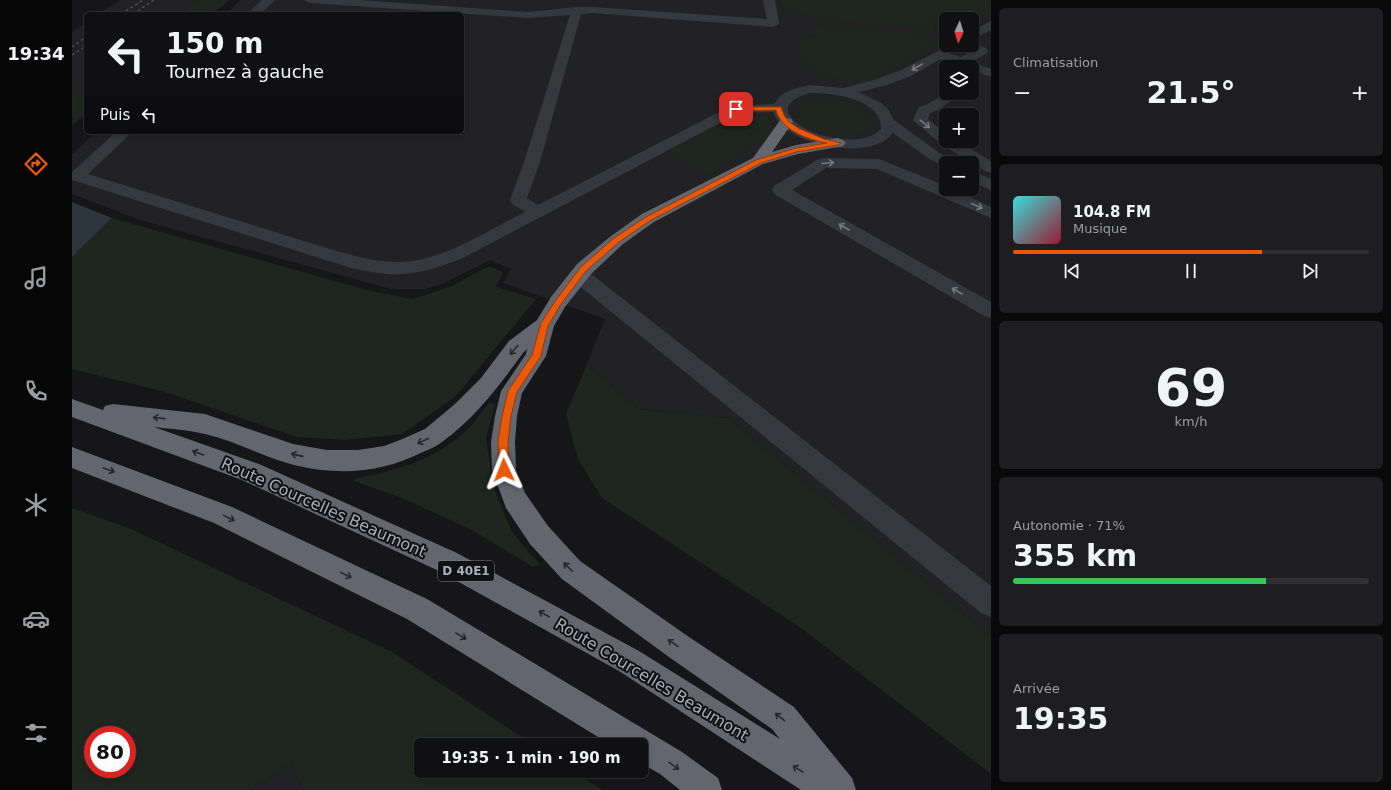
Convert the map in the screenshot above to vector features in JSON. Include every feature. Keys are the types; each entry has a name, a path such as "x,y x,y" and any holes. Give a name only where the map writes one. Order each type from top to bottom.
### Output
{"highway":[{"path":"758,161 782,115"},
{"path":"838,143 796,150 758,161 648,218 617,240 584,269 558,302 544,325 536,356 512,391 506,416 503,442 504,470 515,500 539,535 570,570 678,647 783,718 840,790"},
{"path":"72,408 205,424 293,454 327,461 358,461 384,456 399,451 433,436 463,411 489,384 516,346 544,325"},
{"name":"Route Courcelles Beaumont","path":"72,408 250,472 448,562 629,661 831,790"},
{"path":"72,457 223,515 417,609 629,738"},
{"path":"648,749 671,763 706,790"}],"street":[{"path":"255,12 269,0"},
{"path":"310,0 528,15 593,10 773,23 769,0"},
{"path":"457,0 544,7 572,11"},
{"path":"538,212 518,200 532,162 572,11"},
{"path":"979,32 991,25"},
{"path":"966,60 982,51 979,50"},
{"path":"843,92 882,82 900,75 944,52"},
{"path":"940,54 956,60"},
{"path":"979,68 989,72"},
{"path":"979,78 989,72"},
{"path":"820,89 843,92 869,101 885,115 888,122 887,130 882,136 873,141 861,144 838,143 808,136 796,130 782,115 781,101 797,91 820,89"},
{"path":"939,135 920,120 924,110 934,107 944,100"},
{"path":"123,134 77,176 328,255 391,269 411,268 433,263 455,255 736,109 782,115"},
{"path":"888,122 939,159"},
{"path":"861,144 939,173"},
{"path":"958,148 991,168"},
{"path":"991,213 879,164 823,163 780,190 991,311"},
{"path":"979,179 991,185"},
{"path":"979,191 991,197"},
{"path":"579,276 991,603"}],"shaded area":[{"path":"120,0 197,0 181,12 102,12"},
{"path":"197,0 230,0 215,12 181,12"},
{"path":"241,0 991,0 991,637 728,418 638,409 587,364 605,319 503,283 511,269 490,260 442,284 425,289 391,289 140,220 72,194 72,154 94,134 464,134 464,12 228,12"},
{"path":"781,0 991,0 991,13 979,20 979,12 939,12 939,35 915,27 824,21 800,13 784,12"},
{"path":"84,24 84,81 72,90 72,32"},
{"path":"813,25 908,32 939,42 939,46 861,84 855,79 847,80 830,78 814,71 808,66 799,52 796,36 816,38"},
{"path":"84,81 84,116 72,125 72,90"},
{"path":"823,98 846,101 860,107 871,117 874,124 867,131 856,136 831,136 818,132 807,126 800,118 797,108 808,100"},
{"path":"740,115 767,117 774,126 769,135 707,176 668,153"},
{"path":"72,202 112,218 72,257"},
{"path":"112,218 370,291 413,299 452,286 489,266 503,272 496,287 536,299 456,396 402,434 346,440 297,437 162,391 72,369 72,257"},
{"path":"587,364 638,409 728,418 991,637 991,774 801,628 602,498 578,459 566,414"},
{"path":"490,402 495,405 486,438 493,486 512,532 540,565 533,567 472,530 402,498 354,481 357,478 400,468 439,451 464,433"},
{"path":"72,508 131,529 392,652 523,738 414,738 414,778 584,778 602,790 304,790 291,763 251,790 72,790"},
{"path":"291,763 304,790 251,790"}],"railway":[{"path":"124,12 143,0"},
{"path":"136,12 154,0"},
{"path":"72,47 84,38"},
{"path":"72,55 84,47"}],"route":[{"path":"504,470 503,442 506,416 512,391 536,356 544,325 558,302 584,269 617,240 648,218 758,161 796,150 838,143 822,141 796,130 786,122 781,115 779,108 736,109"}]}
